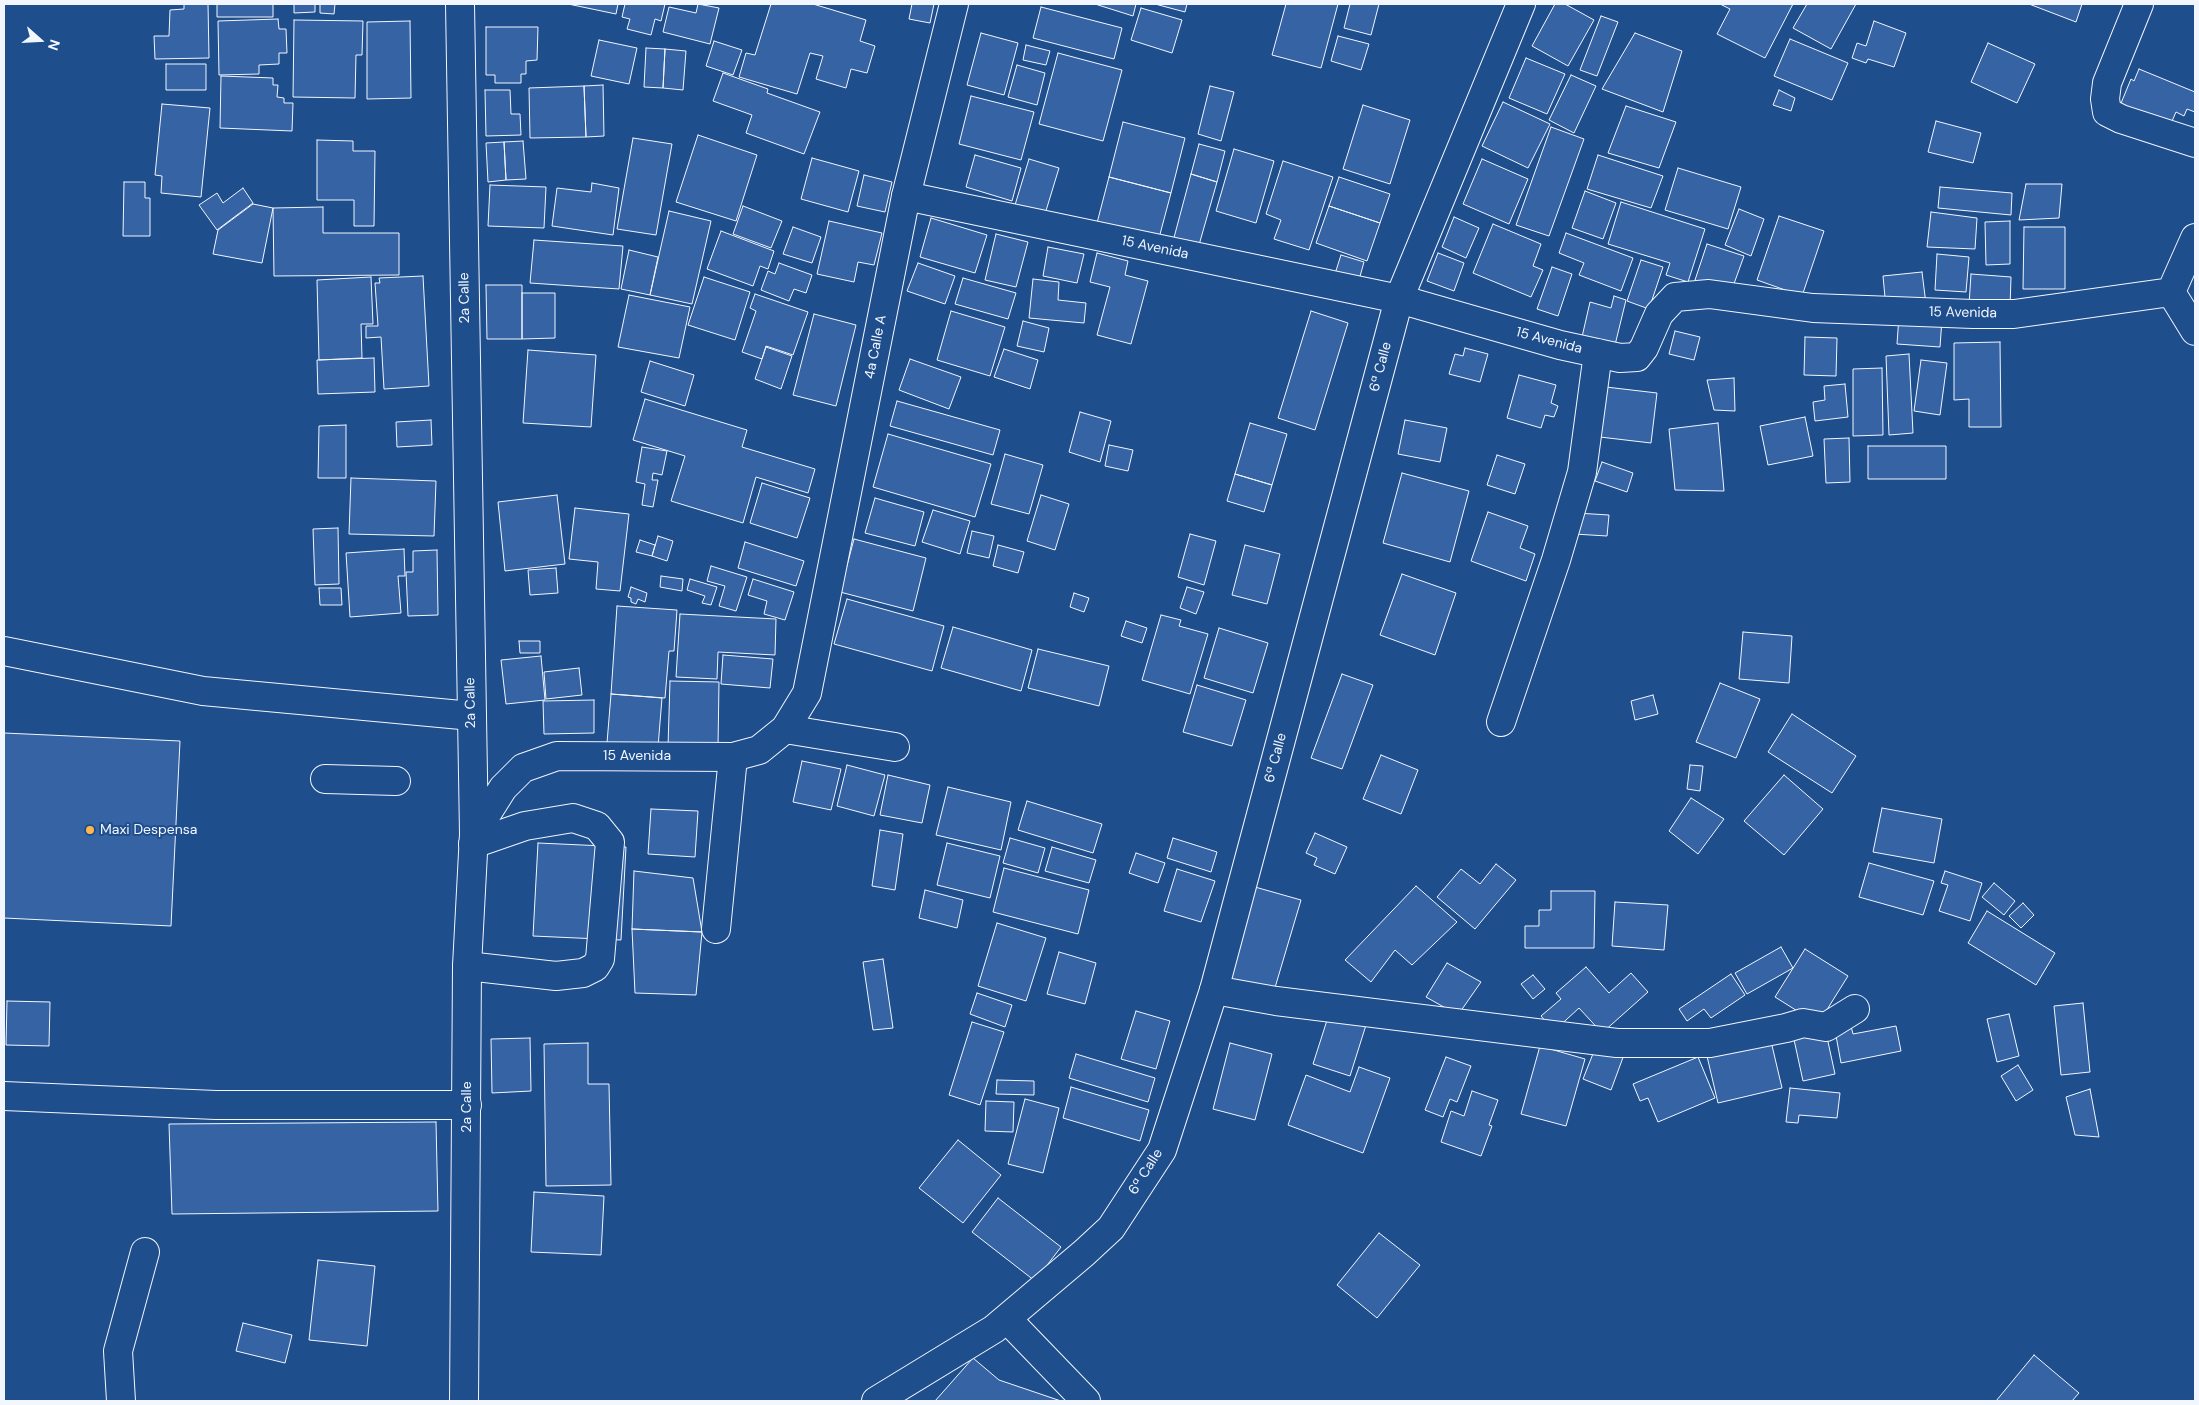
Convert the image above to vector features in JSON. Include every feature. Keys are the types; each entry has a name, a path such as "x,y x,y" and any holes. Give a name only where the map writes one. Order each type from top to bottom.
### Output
{"main road":[{"name":"2a Calle","path":"460,4 473,839 467,966 464,1401"},
{"name":"4a Calle A","path":"807,693 906,196 954,4"},
{"name":"6ª Calle","path":"876,1401 994,1329 1111,1228 1162,1150 1214,990 1399,300 1521,4"},
{"path":"2139,4 2107,83 2105,99 2108,112 2121,119 2195,143"},
{"name":"15 Avenida","path":"906,196 1399,300 1620,358 1637,357 1644,348 1659,314 1675,297 1709,294 1813,308 2014,314 2170,292"},
{"path":"2195,238 2170,292 2195,331"},
{"path":"1501,722 1556,560 1582,472 1598,353"},
{"path":"4,651 202,691 472,716"},
{"name":"15 Avenida","path":"473,839 503,788 523,768 557,756 733,757 759,750 785,729 807,693"},
{"path":"785,729 895,747"},
{"path":"716,929 733,757"},
{"path":"325,779 396,781"},
{"path":"467,966 556,976 583,972 595,967 600,959 610,842 597,826 573,818 525,826 473,839"},
{"path":"1214,990 1276,1001 1617,1043 1710,1043 1803,1023 1826,1027 1855,1009"},
{"path":"4,1096 216,1105 467,1105"},
{"path":"121,1401 118,1351 146,1252"},
{"path":"1007,1319 1086,1401"}],"building":[{"path":"184,4 208,4 209,58 155,59 154,36 169,36 170,10 184,9"},
{"path":"217,4 273,4 273,17 217,17"},
{"path":"294,4 315,4 315,12 294,13"},
{"path":"320,4 335,4 334,14 320,13"},
{"path":"568,4 618,4 616,14"},
{"path":"625,4 665,4 661,21 655,19 651,35 627,29 630,19 622,17"},
{"path":"698,4 719,8 710,44 663,32 669,7 696,13"},
{"path":"771,4 813,4 866,20 860,41 875,46 867,73 851,69 846,88 816,79 823,56 810,53 797,94 739,77 746,53 755,55"},
{"path":"912,4 934,4 930,23 909,19"},
{"path":"1095,4 1136,4 1133,16"},
{"path":"1155,4 1187,4 1185,12"},
{"path":"1286,4 1338,4 1321,68 1272,55"},
{"path":"1350,4 1379,4 1371,35 1344,28"},
{"path":"1555,4 1565,4 1594,20 1568,66 1532,46"},
{"path":"1720,4 1793,4 1765,58 1717,34 1730,9"},
{"path":"1807,4 1856,4 1831,49 1793,28"},
{"path":"2029,4 2082,4 2076,22"},
{"path":"1041,7 1122,28 1114,59 1033,38"},
{"path":"1141,8 1182,20 1172,53 1131,40"},
{"path":"1601,16 1618,22 1597,76 1580,70"},
{"path":"278,19 279,29 286,29 287,53 279,53 279,64 259,65 259,74 219,75 218,21"},
{"path":"294,20 363,21 362,55 356,55 355,98 293,97"},
{"path":"410,21 411,98 367,99 367,22"},
{"path":"1874,21 1906,33 1894,67 1868,59 1866,63 1852,58 1857,43 1866,46"},
{"path":"486,27 538,27 537,60 526,61 526,74 521,74 521,83 495,83 495,75 486,75"},
{"path":"981,33 1018,43 1004,95 967,85"},
{"path":"1635,33 1682,51 1663,112 1602,89"},
{"path":"1338,36 1369,44 1361,70 1331,61"},
{"path":"1790,39 1848,63 1832,100 1774,76"},
{"path":"599,40 637,48 629,84 591,76"},
{"path":"714,41 742,50 733,75 706,66"},
{"path":"1988,43 2035,64 2017,103 1971,82"},
{"path":"1026,45 1050,51 1046,65 1023,60"},
{"path":"646,48 665,49 663,88 644,87"},
{"path":"665,49 686,51 683,90 663,88"},
{"path":"1058,53 1122,70 1103,141 1039,124"},
{"path":"1526,58 1565,74 1547,114 1509,98"},
{"path":"166,64 206,64 206,90 166,90"},
{"path":"1017,65 1045,73 1037,105 1008,97"},
{"path":"2139,69 2195,92 2195,112 2187,109 2184,116 2176,112 2169,128 2119,108 2131,79 2134,81"},
{"path":"723,73 768,89 767,93 820,112 804,154 746,133 752,115 713,101"},
{"path":"1571,75 1596,86 1574,133 1549,120"},
{"path":"221,76 273,78 273,85 278,85 277,97 284,98 284,103 293,103 292,131 220,128"},
{"path":"603,85 604,136 586,137 584,86"},
{"path":"584,86 586,137 530,138 529,88"},
{"path":"1210,86 1234,92 1221,141 1198,134"},
{"path":"485,90 510,90 511,114 520,114 521,135 486,136"},
{"path":"1779,90 1795,98 1791,111 1773,105"},
{"path":"971,96 1034,112 1021,160 959,144"},
{"path":"1503,102 1550,124 1528,168 1482,146"},
{"path":"162,104 210,108 201,197 161,193 162,176 155,175"},
{"path":"1363,105 1410,120 1390,184 1343,169"},
{"path":"1626,106 1676,122 1659,168 1608,153"},
{"path":"1936,121 1981,133 1973,163 1928,152"},
{"path":"1123,122 1185,138 1171,193 1109,177"},
{"path":"1551,127 1584,139 1549,236 1516,225"},
{"path":"698,135 757,155 736,221 676,202"},
{"path":"633,138 672,144 656,235 617,229"},
{"path":"317,140 353,141 353,151 375,151 374,226 354,226 354,200 317,200"},
{"path":"523,141 526,179 506,180 504,142"},
{"path":"504,142 506,180 488,182 486,143"},
{"path":"1199,144 1225,151 1217,182 1191,174"},
{"path":"1234,149 1274,161 1256,223 1216,211"},
{"path":"975,155 1021,168 1012,201 966,187"},
{"path":"1598,155 1663,176 1651,208 1587,189"},
{"path":"812,158 859,171 848,212 801,199"},
{"path":"1029,159 1059,168 1045,214 1015,205"},
{"path":"1482,159 1528,179 1509,224 1463,204"},
{"path":"1283,161 1333,177 1309,250 1274,239 1281,220 1266,214"},
{"path":"1678,168 1741,187 1728,229 1665,210"},
{"path":"1191,174 1217,182 1197,252 1172,245"},
{"path":"864,175 892,182 885,212 857,206"},
{"path":"1109,177 1171,193 1159,238 1097,223"},
{"path":"1339,177 1390,194 1380,223 1329,206"},
{"path":"124,182 145,182 145,198 150,198 150,236 123,236"},
{"path":"592,183 619,188 613,235 552,226 557,188 591,192"},
{"path":"2026,184 2062,184 2059,218 2019,220"},
{"path":"490,185 546,187 544,228 488,226"},
{"path":"1940,187 2012,193 2011,215 1938,208"},
{"path":"243,188 253,203 217,230 199,205 217,193 223,203"},
{"path":"1585,191 1616,203 1603,239 1572,228"},
{"path":"1621,202 1705,229 1688,282 1666,275 1670,263 1608,244"},
{"path":"253,204 273,208 262,263 213,254 218,230"},
{"path":"743,206 782,221 771,248 733,234"},
{"path":"1329,206 1380,223 1367,261 1316,243"},
{"path":"323,207 323,233 399,233 399,275 274,276 273,208"},
{"path":"1739,209 1764,219 1751,256 1725,245"},
{"path":"669,211 711,221 692,304 650,295"},
{"path":"1931,212 1977,218 1975,249 1927,247"},
{"path":"1779,216 1824,231 1802,296 1757,280"},
{"path":"1454,217 1479,228 1466,258 1442,247"},
{"path":"931,218 987,235 975,273 920,257"},
{"path":"829,221 882,233 874,265 858,262 854,282 817,274"},
{"path":"2010,221 2010,264 1986,265 1985,222"},
{"path":"1493,224 1541,244 1533,266 1543,270 1531,297 1473,273"},
{"path":"793,227 821,237 812,263 783,254"},
{"path":"2024,227 2065,227 2065,289 2023,289"},
{"path":"721,231 774,251 768,269 760,266 753,286 707,269"},
{"path":"1566,233 1633,258 1621,291 1579,275 1584,263 1559,253"},
{"path":"996,234 1028,242 1016,287 985,280"},
{"path":"534,240 623,246 619,289 530,283"},
{"path":"1707,244 1744,256 1731,292 1695,280"},
{"path":"1048,247 1084,254 1077,283 1043,276"},
{"path":"629,250 658,257 650,295 621,289"},
{"path":"1097,253 1128,261 1125,275 1148,281 1131,344 1097,335 1110,287 1090,282"},
{"path":"1438,253 1464,263 1454,291 1427,281"},
{"path":"1937,254 1969,257 1966,292 1935,290"},
{"path":"1341,255 1364,262 1357,287 1333,280"},
{"path":"1641,260 1663,267 1649,309 1627,301"},
{"path":"779,263 812,275 806,293 794,289 789,301 761,290 768,271 775,274"},
{"path":"918,263 955,276 945,304 907,291"},
{"path":"1552,267 1572,274 1558,316 1537,309"},
{"path":"1922,272 1926,304 1886,308 1883,276"},
{"path":"1971,274 2011,277 2010,308 1969,305"},
{"path":"423,276 429,386 384,389 381,337 366,338 366,326 378,326 375,283 380,283 379,278"},
{"path":"371,277 373,324 361,324 362,358 319,360 317,280"},
{"path":"704,277 750,292 735,340 688,325"},
{"path":"963,278 1016,293 1008,319 955,304"},
{"path":"1033,279 1059,282 1058,300 1086,303 1084,323 1029,318"},
{"path":"486,285 522,285 522,339 487,339"},
{"path":"522,293 555,293 555,338 522,339"},
{"path":"755,294 808,312 793,355 766,346 762,359 742,352 756,311 750,308"},
{"path":"629,295 690,307 679,358 618,347"},
{"path":"1614,296 1626,300 1615,345 1582,337 1590,302 1611,308"},
{"path":"951,311 1005,327 990,376 937,360"},
{"path":"1311,311 1348,323 1315,430 1278,418"},
{"path":"814,314 856,325 836,406 793,395"},
{"path":"1899,316 1942,319 1940,347 1897,344"},
{"path":"1023,321 1049,328 1044,352 1017,346"},
{"path":"1675,331 1700,337 1694,360 1669,354"},
{"path":"1805,337 1837,338 1836,376 1804,375"},
{"path":"2000,342 2001,427 1969,427 1969,399 1954,400 1954,343"},
{"path":"766,347 792,356 781,389 755,379"},
{"path":"1465,348 1488,354 1480,382 1449,374 1455,354 1463,356"},
{"path":"1004,349 1038,360 1030,389 994,377"},
{"path":"528,350 596,355 591,427 523,423"},
{"path":"1909,354 1913,433 1889,435 1886,356"},
{"path":"374,358 375,392 318,394 317,360"},
{"path":"910,359 961,377 949,409 899,390"},
{"path":"1921,360 1947,363 1940,415 1914,411"},
{"path":"650,361 694,375 685,406 641,392"},
{"path":"1882,368 1883,435 1853,436 1853,369"},
{"path":"1519,375 1556,385 1551,403 1558,406 1554,417 1545,415 1541,428 1507,418"},
{"path":"1734,378 1735,411 1714,410 1707,380"},
{"path":"1845,384 1848,417 1815,421 1813,402 1825,400 1824,386"},
{"path":"1606,387 1657,393 1651,443 1600,437"},
{"path":"645,399 747,430 742,447 815,469 808,493 756,477 743,523 671,501 685,456 633,440"},
{"path":"897,401 1000,430 993,455 890,426"},
{"path":"1080,412 1111,421 1100,462 1069,452"},
{"path":"1805,417 1813,456 1768,465 1760,426"},
{"path":"431,420 432,445 397,447 396,422"},
{"path":"1405,420 1447,428 1440,462 1398,454"},
{"path":"1250,423 1287,434 1272,485 1235,474"},
{"path":"1718,423 1724,491 1675,490 1669,429"},
{"path":"346,425 346,478 318,478 319,426"},
{"path":"888,434 991,464 975,517 873,487"},
{"path":"1849,438 1850,482 1826,483 1824,439"},
{"path":"1109,445 1133,450 1128,471 1105,466"},
{"path":"1868,446 1946,446 1946,479 1868,479"},
{"path":"642,447 667,451 662,475 653,473 652,480 658,480 653,507 642,505 645,484 636,482"},
{"path":"1005,454 1043,465 1029,514 991,504"},
{"path":"1497,455 1525,464 1515,494 1487,485"},
{"path":"1602,462 1633,473 1627,492 1595,481"},
{"path":"1402,473 1469,491 1450,562 1383,543"},
{"path":"1235,474 1272,485 1264,512 1227,501"},
{"path":"351,478 436,481 434,536 349,534"},
{"path":"762,483 810,498 797,538 750,523"},
{"path":"557,495 565,564 505,571 498,502"},
{"path":"1041,495 1069,504 1055,550 1027,541"},
{"path":"875,498 924,512 915,546 865,533"},
{"path":"575,508 629,514 620,591 596,589 598,562 569,559"},
{"path":"933,510 970,521 960,554 922,542"},
{"path":"1488,512 1528,526 1520,548 1535,554 1526,581 1471,561"},
{"path":"1576,513 1609,515 1607,536 1574,534"},
{"path":"338,528 339,584 315,585 313,529"},
{"path":"972,531 994,536 989,558 967,553"},
{"path":"1190,534 1216,541 1204,585 1178,577"},
{"path":"658,536 673,541 667,561 652,556"},
{"path":"854,539 926,558 913,611 840,592"},
{"path":"640,540 655,545 652,556 636,552"},
{"path":"745,542 804,561 796,586 738,568"},
{"path":"998,545 1024,552 1018,573 993,566"},
{"path":"1245,545 1280,554 1267,604 1232,595"},
{"path":"404,549 405,576 398,576 401,613 350,617 346,553"},
{"path":"437,550 438,615 408,616 406,572 413,572 413,551"},
{"path":"711,566 747,577 736,611 719,606 725,586 707,581"},
{"path":"556,568 558,593 530,595 528,570"},
{"path":"1402,574 1456,593 1435,655 1380,635"},
{"path":"661,576 683,579 682,591 660,587"},
{"path":"690,579 717,587 711,605 702,603 705,596 687,590"},
{"path":"753,579 794,592 785,620 764,614 767,601 748,595"},
{"path":"631,587 647,593 645,602 638,599 636,604 631,602 631,598 628,597"},
{"path":"1187,587 1204,592 1196,614 1180,608"},
{"path":"319,588 341,588 342,605 320,605"},
{"path":"1074,593 1089,598 1084,612 1070,607"},
{"path":"847,599 944,626 932,671 834,644"},
{"path":"617,606 677,610 674,651 669,651 665,698 611,694"},
{"path":"680,614 776,619 775,655 718,652 717,679 676,677"},
{"path":"1161,615 1181,620 1179,626 1208,634 1190,694 1142,680"},
{"path":"1126,621 1147,628 1142,643 1121,636"},
{"path":"953,627 1032,650 1021,691 941,668"},
{"path":"1219,628 1268,643 1253,693 1204,678"},
{"path":"1743,632 1792,636 1789,683 1739,679"},
{"path":"519,641 540,641 540,653 520,653"},
{"path":"1038,649 1109,666 1099,706 1028,688"},
{"path":"723,655 773,659 770,688 721,684"},
{"path":"541,656 545,700 506,704 501,660"},
{"path":"579,668 582,695 546,699 544,672"},
{"path":"1342,674 1373,685 1342,769 1311,758"},
{"path":"670,681 719,682 718,747 668,747"},
{"path":"1720,683 1760,699 1736,758 1696,742"},
{"path":"1197,685 1246,700 1232,746 1183,732"},
{"path":"611,694 662,698 658,747 607,743"},
{"path":"1653,695 1658,714 1635,720 1631,701"},
{"path":"594,700 594,733 544,734 543,701"},
{"path":"1792,714 1856,756 1832,793 1768,752"},
{"name":"Maxi Despensa","path":"4,733 180,741 171,926 4,918"},
{"path":"1381,755 1418,770 1401,814 1363,799"},
{"path":"802,761 841,769 831,810 793,802"},
{"path":"847,765 885,775 874,816 837,806"},
{"path":"1690,765 1703,766 1700,791 1687,789"},
{"path":"888,775 930,785 922,823 880,815"},
{"path":"1784,775 1823,809 1784,855 1744,821"},
{"path":"948,787 1011,802 1001,850 936,835"},
{"path":"1691,798 1724,819 1698,854 1669,831"},
{"path":"1027,801 1102,824 1093,853 1018,830"},
{"path":"1882,808 1942,819 1934,863 1873,852"},
{"path":"651,809 698,811 695,857 648,854"},
{"path":"880,830 903,834 895,890 872,886"},
{"path":"1315,833 1347,847 1335,874 1314,865 1317,858 1306,853"},
{"path":"1010,838 1045,848 1038,873 1003,863"},
{"path":"1173,838 1217,852 1211,872 1167,858"},
{"path":"538,843 626,847 621,940 533,936"},
{"path":"947,843 1000,856 990,898 937,885"},
{"path":"1052,847 1096,860 1089,883 1045,871"},
{"path":"1136,853 1165,863 1158,883 1129,873"},
{"path":"1869,863 1934,881 1923,915 1859,897"},
{"path":"1496,864 1516,880 1475,929 1437,897 1461,869 1480,884"},
{"path":"1004,868 1089,890 1078,934 993,912"},
{"path":"1177,869 1215,881 1201,922 1164,911"},
{"path":"634,871 693,878 702,932 632,929"},
{"path":"1945,871 1982,883 1970,921 1939,911 1948,885 1941,883"},
{"path":"1994,883 2015,901 2004,915 1982,897"},
{"path":"1416,886 1457,922 1412,965 1395,950 1371,982 1345,960"},
{"path":"1255,887 1301,900 1274,991 1228,978"},
{"path":"925,890 963,900 957,928 919,918"},
{"path":"1551,891 1595,891 1594,948 1525,948 1525,926 1539,926 1539,910 1551,910"},
{"path":"1615,902 1668,905 1664,950 1612,946"},
{"path":"2023,903 2034,915 2021,928 2009,916"},
{"path":"1987,911 2055,953 2036,985 1968,943"},
{"path":"997,923 1046,938 1026,1001 978,986"},
{"path":"632,929 702,932 696,995 635,993"},
{"path":"1781,947 1793,968 1747,994 1735,973"},
{"path":"1805,949 1848,976 1818,1024 1775,997"},
{"path":"1059,952 1096,963 1085,1004 1047,994"},
{"path":"883,959 893,1028 873,1030 863,962"},
{"path":"1447,963 1481,982 1458,1015 1426,997"},
{"path":"1586,967 1609,993 1631,973 1648,992 1602,1033 1579,1008 1554,1031 1541,1016 1561,999 1556,993"},
{"path":"1731,974 1745,995 1711,1018 1704,1009 1687,1021 1679,1009"},
{"path":"1533,975 1545,989 1533,999 1521,984"},
{"path":"977,993 1012,1005 1005,1027 970,1014"},
{"path":"7,1001 50,1002 49,1046 6,1045"},
{"path":"2083,1003 2090,1072 2061,1075 2054,1006"},
{"path":"1136,1011 1170,1021 1156,1069 1121,1059"},
{"path":"1329,1014 1366,1025 1350,1076 1313,1064"},
{"path":"2009,1014 2019,1056 1997,1062 1987,1019"},
{"path":"972,1022 1004,1032 980,1105 949,1095"},
{"path":"1850,1022 1853,1034 1896,1026 1901,1051 1841,1063 1834,1025"},
{"path":"1825,1028 1835,1074 1803,1081 1793,1035"},
{"path":"1770,1037 1782,1088 1718,1103 1706,1052"},
{"path":"530,1038 531,1091 492,1093 491,1039"},
{"path":"1598,1041 1625,1052 1611,1090 1583,1079"},
{"path":"588,1043 588,1084 609,1084 611,1185 546,1186 544,1044"},
{"path":"1230,1043 1272,1054 1255,1120 1213,1109"},
{"path":"1540,1046 1585,1059 1566,1126 1521,1114"},
{"path":"1076,1054 1155,1078 1148,1102 1069,1078"},
{"path":"1446,1057 1471,1066 1457,1102 1450,1099 1443,1117 1425,1110"},
{"path":"1698,1057 1715,1098 1658,1122 1648,1098 1640,1101 1633,1084"},
{"path":"2018,1065 2033,1090 2016,1101 2001,1076"},
{"path":"1359,1067 1390,1078 1363,1153 1288,1125 1306,1075 1350,1092"},
{"path":"997,1080 1034,1081 1034,1095 996,1094"},
{"path":"1071,1087 1149,1110 1140,1141 1063,1118"},
{"path":"1790,1088 1840,1093 1837,1118 1799,1115 1798,1123 1786,1122"},
{"path":"2090,1089 2099,1137 2075,1135 2066,1097"},
{"path":"1472,1091 1498,1100 1489,1125 1492,1126 1481,1156 1441,1142 1451,1111 1464,1116"},
{"path":"1025,1099 1059,1108 1043,1173 1008,1164"},
{"path":"986,1101 1014,1102 1013,1132 985,1131"},
{"path":"436,1122 438,1211 172,1214 169,1124"},
{"path":"958,1140 1001,1175 963,1223 919,1188"},
{"path":"534,1192 604,1196 601,1255 531,1252"},
{"path":"998,1198 1061,1247 1035,1281 972,1232"},
{"path":"1379,1233 1420,1265 1377,1318 1337,1285"},
{"path":"318,1260 375,1266 367,1346 309,1340"},
{"path":"243,1323 292,1335 285,1363 236,1351"},
{"path":"2034,1355 2079,1393 2072,1401 1996,1401"},
{"path":"973,1358 999,1380 1061,1401 935,1401"}],"place":[{"name":"Maxi Despensa","path":"90,830"}]}
